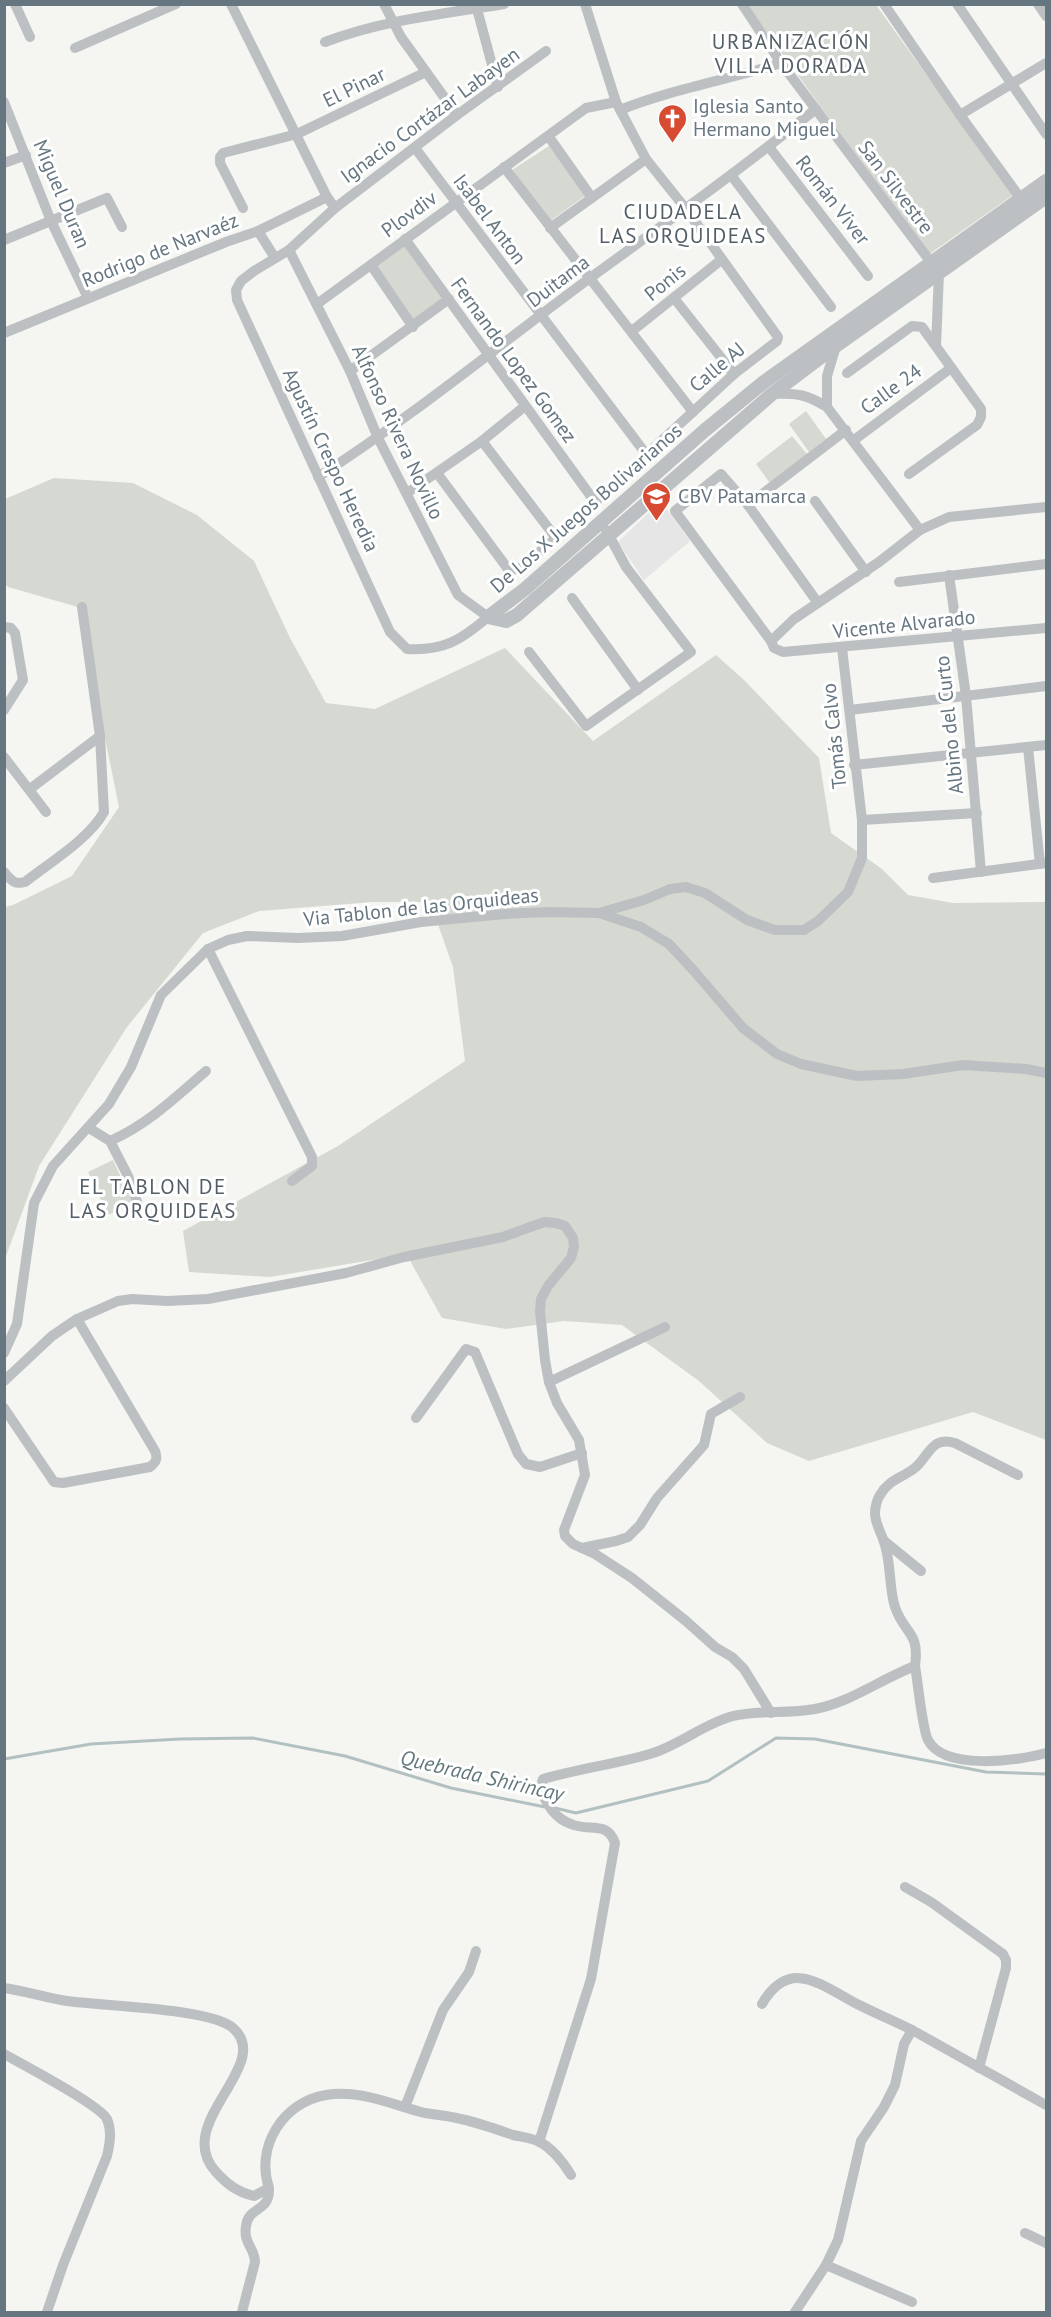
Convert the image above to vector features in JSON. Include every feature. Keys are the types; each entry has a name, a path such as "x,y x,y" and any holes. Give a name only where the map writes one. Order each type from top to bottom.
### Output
{"street":[{"path":"15,4 30,37"},
{"path":"75,48 176,4"},
{"name":"Ignacio Cortázar Labayen","path":"231,4 327,197 335,208"},
{"path":"384,4 393,23 457,115"},
{"path":"325,42 355,31 504,4"},
{"path":"585,4 618,106 646,159 686,209 721,260"},
{"name":"San Silvestre","path":"742,4 781,63 936,268"},
{"path":"884,4 960,116 1021,199"},
{"path":"957,4 1047,134"},
{"path":"1038,4 1047,16"},
{"path":"477,9 498,87"},
{"name":"Ignacio Cortázar Labayen","path":"241,281 254,270 289,250 335,208 546,51"},
{"name":"Plovdiv","path":"317,304 586,108 618,106 781,63"},
{"path":"960,116 1047,63"},
{"name":"El Pinar","path":"243,208 220,163 223,153 297,134 426,72"},
{"name":"Miguel Duran","path":"4,102 51,221 88,298"},
{"name":"Duitama","path":"318,477 378,438 490,356 769,147 816,109"},
{"path":"549,137 592,198"},
{"name":"Román Viver","path":"769,147 868,276"},
{"name":"Isabel Anton","path":"415,148 646,454"},
{"path":"4,163 26,155"},
{"path":"550,228 646,159"},
{"path":"504,167 693,412"},
{"path":"731,175 831,307"},
{"name":"De Los X Juegos Bolivarianos","path":"936,268 1021,199 1047,181"},
{"name":"Rodrigo de Narvaéz","path":"4,333 258,231 327,197"},
{"name":"De Los X Juegos Bolivarianos","path":"488,617 525,589 704,431 764,382 834,340 936,268 1047,197"},
{"path":"4,240 107,198 122,227"},
{"path":"258,231 275,258"},
{"name":"Fernando Lopez Gomez","path":"405,239 594,502"},
{"name":"Alfonso Rivera Novillo","path":"289,250 350,371 378,438 458,595 488,617"},
{"name":"Ponis","path":"632,331 721,260"},
{"name":"Calle AJ","path":"437,473 508,569 519,568 556,538 734,375 777,341 778,337 721,260"},
{"path":"371,265 413,327"},
{"path":"936,268 936,346"},
{"name":"Agustín Crespo Heredia","path":"241,281 236,290 237,300 390,632 407,649 425,650 446,646 488,617"},
{"path":"674,298 734,375"},
{"path":"350,371 449,299"},
{"path":"847,373 912,326 922,327 981,409 981,417 977,425 909,474"},
{"path":"827,407 827,376 834,340"},
{"name":"De Los X Juegos Bolivarianos","path":"488,617 506,621 517,615 834,340"},
{"name":"Calle 24","path":"854,440 951,368"},
{"path":"764,382 772,394 795,393 810,397 827,407 921,530"},
{"path":"406,493 482,441 525,406"},
{"name":"Calle 24","path":"748,505 846,430"},
{"path":"482,441 556,538"},
{"path":"818,603 748,505 721,474 675,510 771,641 794,619 866,572 921,530 949,517 1047,507"},
{"path":"815,501 866,572"},
{"path":"529,652 586,726 691,652 626,567 608,536 603,521"},
{"path":"899,582 1047,564"},
{"name":"Albino del Curto","path":"950,575 966,696 981,872"},
{"path":"572,598 638,690"},
{"path":"4,872 12,882 18,884 25,882 99,821 104,812 100,736 82,607"},
{"path":"4,627 11,628 15,633 23,680 20,688 8,700 4,710"},
{"name":"Vicente Alvarado","path":"771,641 774,648 783,652 1047,628"},
{"name":"Tomás Calvo","path":"599,913 644,900 670,889 686,887 705,893 747,920 775,930 804,930 818,921 848,892 862,858 862,820 842,648"},
{"path":"850,710 1047,686"},
{"path":"30,789 100,736"},
{"path":"854,765 1047,745"},
{"path":"933,878 1043,863 1029,747"},
{"path":"6,760 46,812"},
{"path":"862,820 977,813"},
{"name":"Via Tablon de las Orquideas","path":"4,1353 17,1324 34,1203 53,1166 109,1104 130,1067 162,995 208,949 228,940 247,936 298,938 342,936 421,922 505,914 599,913 641,927 669,944 743,1028 777,1054 801,1064 857,1076 903,1074 963,1065 1026,1069 1047,1073"},
{"path":"208,949 312,1157 312,1166 292,1181"},
{"path":"110,1141 134,1129 160,1111 206,1071"},
{"path":"89,1128 110,1141 128,1176 142,1216"},
{"path":"4,1381 52,1336 77,1319 118,1301 208,1299 346,1273 404,1257 503,1237 544,1222 565,1226 573,1238 574,1247 571,1258 548,1286 541,1299 540,1311 549,1382 557,1403 579,1440 585,1475 564,1530 565,1536 632,1578 715,1647 732,1657 744,1669 771,1713"},
{"path":"4,1408 54,1482 63,1484 150,1467 156,1462 155,1451 77,1319"},
{"path":"549,1382 665,1327"},
{"path":"416,1418 466,1349 471,1349 475,1352 518,1454 526,1464 540,1467 582,1453"},
{"path":"582,1548 628,1537 640,1525 657,1498 704,1445 708,1419 711,1414 740,1397"},
{"path":"1018,1475 955,1443 944,1440 937,1442 915,1468 890,1482 879,1496 875,1513 889,1555 895,1608 915,1640 917,1649 915,1666 927,1738 938,1752 954,1757 994,1762 1026,1759 1047,1753"},
{"path":"884,1540 921,1571"},
{"path":"539,2142 591,1979 615,1843 612,1833 602,1828 571,1825 550,1809 540,1789 543,1779 651,1753 679,1742 712,1723 735,1716 816,1709 848,1700 892,1675 915,1666"},
{"path":"905,1887 956,1919 1003,1954 1006,1960 1006,1968 979,2068"},
{"path":"405,2107 443,2010 469,1972 476,1951"},
{"path":"762,2004 770,1990 780,1982 794,1978 817,1980 855,2003 912,2030 1047,2105"},
{"path":"4,1988 70,2002 170,2011 218,2020 233,2028 243,2041 243,2057 238,2072 218,2102 207,2129 203,2151 207,2163 237,2192 254,2196 269,2188"},
{"path":"795,2313 826,2265 838,2240 861,2141 884,2107 895,2085 904,2044 912,2030"},
{"path":"4,2054 93,2105 106,2118 111,2139 107,2156 67,2254 47,2313"},
{"path":"242,2313 255,2262 255,2255 245,2237 246,2224 254,2211 267,2203 269,2188 265,2176 266,2153 275,2128 298,2106 326,2095 365,2096 478,2123 539,2142 552,2150 571,2175"},
{"path":"1025,2233 1047,2243"},
{"path":"826,2265 912,2302"}],"shaded area":[{"path":"747,5 876,5 1013,195 928,255"},
{"path":"549,146 586,195 550,221 512,170"},
{"path":"406,245 446,297 414,320 377,266"},
{"path":"806,411 826,439 809,452 789,424"},
{"path":"792,436 807,454 770,483 756,464"},
{"path":"54,478 133,483 197,515 254,561 290,638 326,703 375,709 505,648 593,741 716,655 744,680 819,758 831,833 882,869 908,895 953,903 1046,902 1046,1440 973,1412 809,1461 767,1443 699,1381 622,1325 564,1321 506,1329 442,1318 409,1259 378,1259 270,1277 189,1272 183,1231 338,1146 465,1061 453,967 430,902 373,902 259,911 203,933 127,1027 39,1166 5,1259 5,907 72,876 119,807 100,714 85,609 8,587 5,584 5,499"},
{"name":"CBV Patamarca","path":"661,501 690,541 644,580 618,542"},
{"path":"113,1160 133,1203 108,1215 88,1172"}],"waterway":[{"name":"Quebrada Shirincay","path":"4,1759 91,1744 253,1738 345,1756 451,1788 545,1807"},
{"name":"Quebrada Shirincay","path":"555,1808 576,1813 708,1781 776,1738 815,1739 986,1772 1046,1774"}],"place":[{"name":"Iglesia Santo Hermano Miguel","path":"672,144"},
{"name":"CBV Patamarca","path":"657,522"}],"district":[{"name":"URBANIZACIÓN VILLA DORADA","path":"791,54"},
{"name":"CIUDADELA LAS ORQUIDEAS","path":"683,224"},
{"name":"EL TABLON DE LAS ORQUIDEAS","path":"153,1199"}]}
